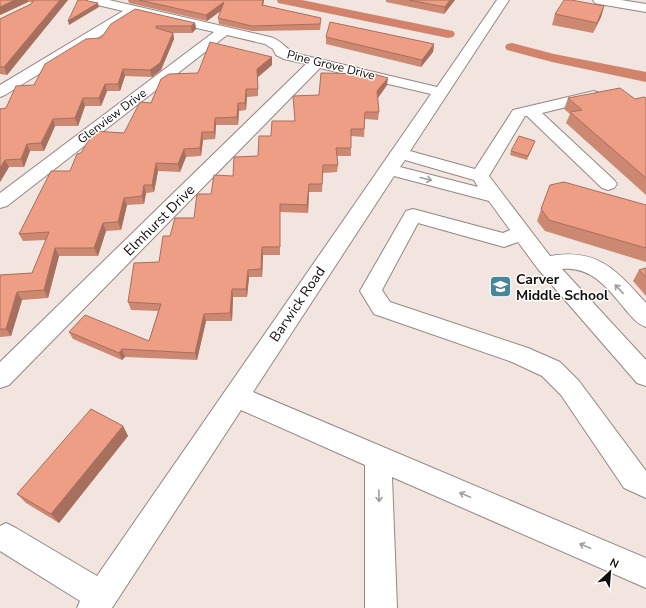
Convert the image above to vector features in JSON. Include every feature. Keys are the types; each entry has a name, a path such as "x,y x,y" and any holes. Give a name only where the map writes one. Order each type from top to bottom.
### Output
{"street":[{"name":"Pine Grove Drive","path":"93,0 270,41 278,46 281,52 289,56 440,92"},
{"path":"599,0 646,8"},
{"name":"Barwick Road","path":"97,602 394,161 498,1"},
{"path":"0,92 133,10"},
{"name":"Glenview Drive","path":"0,202 224,31"},
{"name":"Elmhurst Drive","path":"0,378 318,62"},
{"path":"480,176 519,113 602,94"},
{"path":"531,111 608,184"},
{"path":"394,161 480,176 545,264 646,376"},
{"path":"394,161 496,197"},
{"path":"523,233 504,240 413,215 371,291 382,308 520,355 551,369 570,388 634,479 646,485"},
{"path":"545,264 573,261 585,263 602,271 646,318"},
{"path":"235,396 646,573"},
{"path":"378,457 381,608"},
{"path":"6,538 97,602"}],"building":[{"path":"0,0 15,0 0,7"},
{"path":"34,0 60,0 4,67 0,67 0,19 31,4"},
{"path":"78,0 87,0 98,3 68,21"},
{"path":"139,0 263,0 262,5 321,18 320,24 252,26 218,18 224,2 206,15"},
{"path":"409,0 450,0 445,7"},
{"path":"564,0 604,6 597,23 555,14"},
{"path":"135,9 195,23 191,26 156,26 156,28 173,33 160,63 150,70 123,69 118,84 105,84 99,98 83,98 75,118 53,119 41,143 27,144 21,159 5,160 0,168 0,109 6,108 16,86 34,85 45,64 86,39 101,38 111,24"},
{"path":"330,22 434,44 422,60 326,37"},
{"path":"210,42 272,57 257,69 258,89 246,89 245,103 238,103 237,117 215,118 214,132 202,132 200,148 184,149 178,164 156,163 152,185 144,185 142,196 124,198 118,222 103,223 94,248 55,248 44,290 17,292 6,329 0,329 0,275 32,273 49,232 19,234 51,171 70,171 77,154 81,153 94,131 124,133 140,102 151,103 161,79 169,74 198,73"},
{"path":"321,73 374,74 388,78 377,91 379,112 365,112 364,129 351,129 351,148 336,148 338,165 323,165 322,184 309,184 307,205 280,204 280,247 262,247 261,269 248,270 246,289 232,289 230,313 204,314 195,353 122,349 119,353 69,332 85,315 149,341 161,304 128,302 134,263 159,262 163,236 170,236 175,218 194,218 197,194 211,194 214,175 233,176 234,157 258,156 259,136 271,136 272,121 295,121 293,96 319,95"},
{"path":"620,88 635,99 646,98 646,178 570,112 582,110 568,98"},
{"path":"519,136 535,141 528,156 511,151"},
{"path":"564,182 646,205 646,248 549,220 541,209 550,185"},
{"path":"646,268 646,277 639,270"},
{"path":"91,409 123,426 51,514 17,494"}],"waterway":[{"path":"283,0 448,34"},
{"path":"512,47 552,58 646,77"}],"place":[{"name":"Carver Middle School","path":"500,287"}]}
